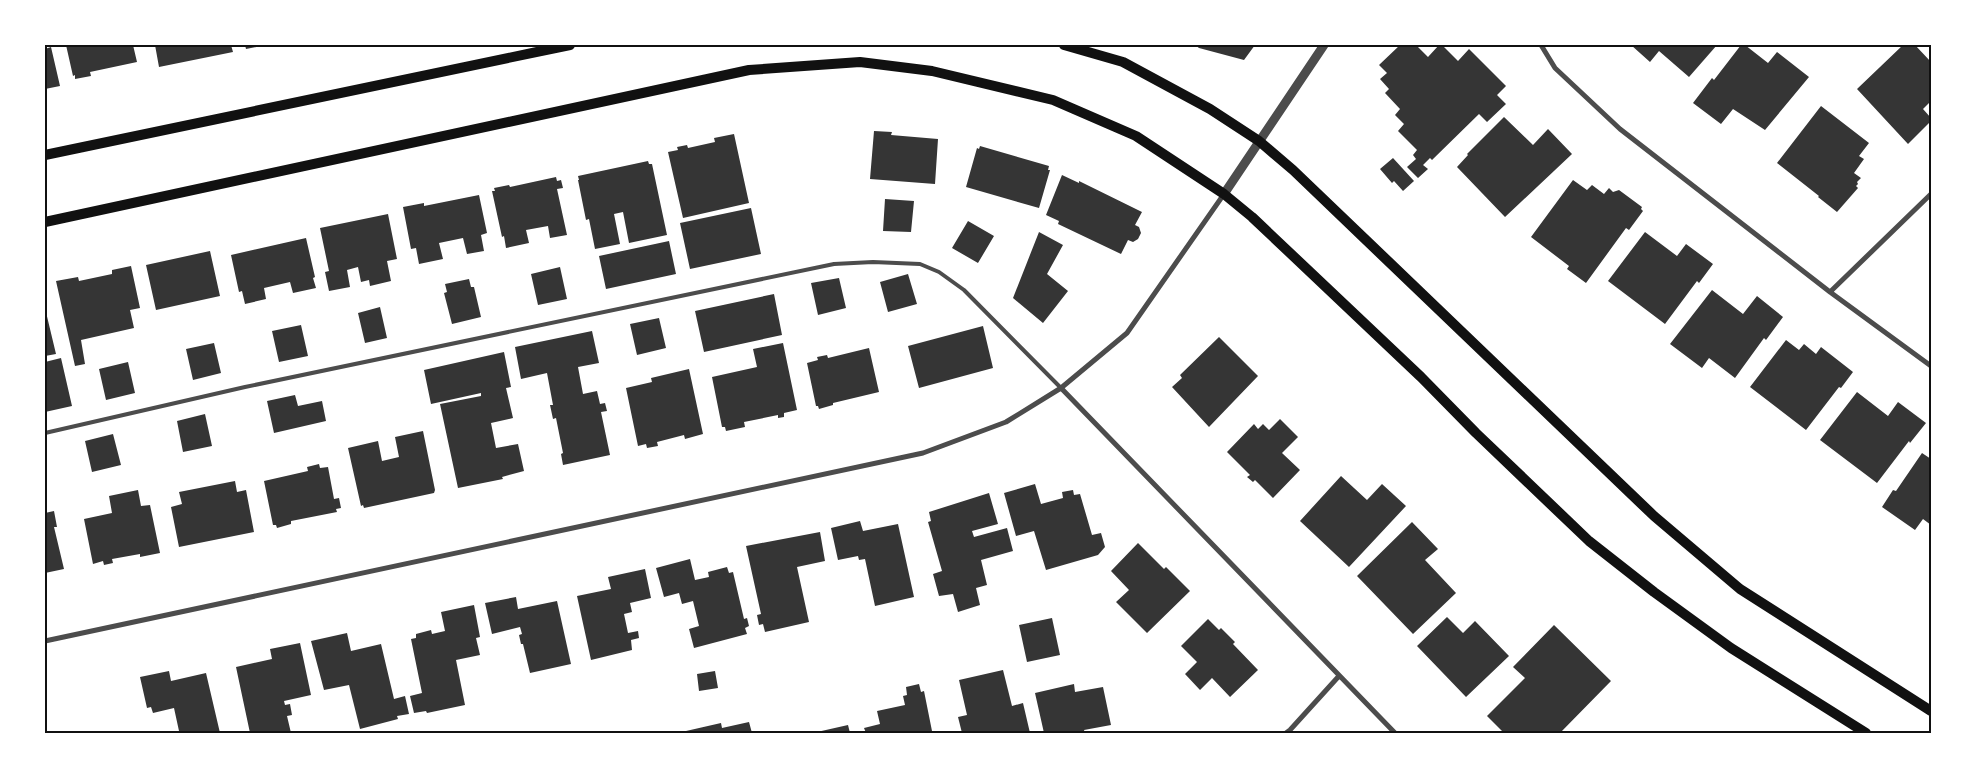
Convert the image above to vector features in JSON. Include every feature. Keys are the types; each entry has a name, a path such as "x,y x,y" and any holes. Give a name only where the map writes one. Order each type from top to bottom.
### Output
{"main road":[{"path":"45,154 570,45"},
{"path":"1064,45 1123,62 1210,109 1259,142 1293,170 1654,516 1740,589 1931,711"},
{"path":"45,222 749,70 860,62 932,71 1053,100 1136,136 1224,194 1252,217 1421,377 1476,433 1589,541 1730,648 1866,733"}],"street":[{"path":"45,641 923,453 1006,422 1061,388 1127,333 1224,194 1324,45"},
{"path":"1541,45 1555,68 1620,129 1830,292 1931,366"},
{"path":"1830,292 1931,194"},
{"path":"1061,388 1396,733"},
{"path":"1286,733 1339,676"}],"lane":[{"path":"45,433 245,387 834,264 920,264 939,272 964,290 1061,388"}],"building":[{"path":"66,45 133,45 137,62 90,72 91,76 75,79"},
{"path":"155,45 231,45 233,52 159,67"},
{"path":"245,45 261,45 261,46 246,49"},
{"path":"1195,45 1255,45 1244,60 1199,48"},
{"path":"1400,45 1416,45 1428,57 1439,45 1442,45 1458,61 1469,49 1506,86 1497,95 1506,104 1487,122 1479,114 1432,160 1430,158 1423,165 1428,169 1418,178 1407,167 1416,159 1413,155 1417,150 1398,131 1404,124 1395,115 1400,109 1385,93 1389,89 1380,79 1387,73 1379,65"},
{"path":"1631,45 1717,45 1689,77 1659,51 1650,62"},
{"path":"1741,45 1745,45 1768,63 1777,52 1809,77 1765,130 1733,109 1721,124 1693,103 1712,78 1714,80"},
{"path":"1903,45 1915,45 1931,62 1931,101 1923,109 1931,118 1931,121 1908,144 1857,89"},
{"path":"51,47 60,86 45,89 45,49"},
{"path":"1821,106 1869,143 1859,156 1864,159 1854,173 1861,178 1857,182 1856,186 1858,188 1837,212 1777,163"},
{"path":"1504,117 1533,145 1548,129 1572,154 1505,217 1457,167 1467,154"},
{"path":"874,131 892,132 891,135 938,139 935,184 870,179"},
{"path":"734,134 749,203 683,218 668,152 678,150 677,147 687,145 688,148 715,142 714,138"},
{"path":"980,146 1049,166 1048,170 1050,170 1039,208 966,187 977,148 979,149"},
{"path":"1393,158 1414,181 1403,191 1394,181 1392,183 1380,169"},
{"path":"648,161 649,164 652,164 667,235 629,243 623,212 614,214 620,244 595,249 589,219 586,220 578,176"},
{"path":"1062,175 1079,183 1079,181 1142,212 1135,225 1139,227 1141,233 1138,239 1133,242 1128,240 1121,254 1058,224 1059,221 1046,215"},
{"path":"556,177 557,181 561,180 563,188 557,189 567,235 550,238 548,226 526,230 529,243 506,248 492,191 495,191 494,188 509,185 510,187"},
{"path":"1573,180 1587,190 1592,185 1604,194 1609,188 1613,192 1619,190 1642,207 1643,211 1629,230 1626,228 1586,283 1567,269 1569,266 1531,237"},
{"path":"479,195 487,233 481,235 484,251 467,254 463,238 439,243 443,259 419,264 416,248 411,249 403,207 424,203 424,206"},
{"path":"885,199 914,201 911,232 883,231"},
{"path":"751,208 761,254 690,269 680,223"},
{"path":"388,214 397,259 387,261 391,281 370,286 369,280 361,282 358,267 347,270 350,287 329,291 325,272 329,271 320,228"},
{"path":"968,221 994,236 978,263 952,248"},
{"path":"1039,232 1063,245 1047,274 1068,291 1043,323 1013,298"},
{"path":"1645,232 1677,256 1686,244 1713,264 1699,283 1697,281 1665,324 1608,281"},
{"path":"306,238 316,288 293,293 290,282 264,288 266,299 245,304 242,291 239,292 231,255"},
{"path":"669,241 676,274 606,289 599,256"},
{"path":"210,251 220,296 156,310 146,265"},
{"path":"131,266 140,308 130,310 134,328 81,340 85,364 75,366 56,281 78,277 79,281 112,274 112,270"},
{"path":"560,267 567,299 538,305 531,274"},
{"path":"908,274 917,304 888,312 880,282"},
{"path":"839,278 846,308 818,315 811,283"},
{"path":"469,279 471,287 474,287 481,317 452,324 444,293 447,292 445,284"},
{"path":"1712,290 1743,314 1757,296 1783,317 1766,340 1764,338 1735,378 1709,358 1702,368 1670,344"},
{"path":"774,294 782,335 704,352 695,311"},
{"path":"380,307 387,338 365,343 358,313"},
{"path":"45,308 56,354 45,356"},
{"path":"659,318 666,348 637,355 630,324"},
{"path":"301,325 308,356 279,362 272,331"},
{"path":"983,326 993,368 919,388 908,346"},
{"path":"592,331 599,363 578,367 583,394 597,391 600,404 605,403 607,411 601,412 610,455 563,465 561,454 563,453 556,418 553,419 550,405 553,405 547,373 521,379 515,347"},
{"path":"1219,337 1258,376 1209,427 1172,387 1182,378 1180,375"},
{"path":"1786,340 1799,350 1804,344 1816,354 1821,347 1853,372 1806,430 1750,387"},
{"path":"214,343 221,373 193,380 186,349"},
{"path":"783,343 797,410 784,413 784,417 778,418 778,415 744,422 745,427 726,431 725,427 722,427 712,377 757,367 753,349"},
{"path":"869,348 879,392 833,403 833,405 819,409 816,406 807,363 818,360 817,357 827,355 828,358"},
{"path":"504,352 511,387 506,388 513,418 491,423 496,448 518,444 524,471 502,477 503,479 458,488 440,404 481,396 481,393 431,404 424,370"},
{"path":"61,358 72,406 45,412 45,362"},
{"path":"128,362 135,393 106,400 99,369"},
{"path":"689,369 703,434 685,439 684,435 657,442 658,446 647,448 646,444 638,446 626,388 652,382 651,378"},
{"path":"1857,392 1888,416 1898,402 1926,423 1910,443 1909,441 1877,483 1820,440"},
{"path":"295,395 298,406 322,401 326,421 274,433 267,401"},
{"path":"205,414 212,446 183,452 177,421"},
{"path":"1280,419 1298,437 1282,453 1300,470 1273,498 1255,480 1253,482 1247,477 1250,475 1227,452 1254,424 1258,429 1263,424 1269,430"},
{"path":"423,431 435,490 434,493 364,508 363,505 361,506 348,448 378,441 382,461 399,457 395,437"},
{"path":"113,434 121,465 92,472 85,441"},
{"path":"1922,453 1931,459 1931,525 1923,519 1915,530 1882,507 1893,490 1896,491"},
{"path":"319,464 320,468 328,467 334,499 339,498 341,508 336,509 337,512 291,521 291,524 277,528 276,525 273,525 264,481 308,471 307,467"},
{"path":"1341,476 1367,500 1382,484 1406,506 1349,567 1300,521"},
{"path":"235,481 237,492 246,490 254,532 179,547 171,507 182,504 179,492"},
{"path":"1035,484 1041,504 1063,498 1062,492 1073,490 1074,495 1080,494 1092,535 1101,533 1105,547 1098,555 1046,570 1034,531 1016,536 1004,493"},
{"path":"138,490 141,506 150,505 160,553 112,559 113,563 104,565 103,561 93,564 84,519 112,513 109,496"},
{"path":"989,493 998,524 972,531 974,537 1007,528 1013,551 981,560 987,585 976,588 980,605 958,612 953,594 939,596 933,574 942,571 928,522 931,521 929,512"},
{"path":"54,511 57,527 54,527 64,569 45,573 45,513"},
{"path":"860,521 863,531 898,524 914,597 875,606 865,559 859,560 858,556 838,560 831,528"},
{"path":"1412,522 1438,549 1425,560 1456,593 1413,634 1357,576"},
{"path":"820,532 825,561 797,567 809,622 765,632 763,624 759,625 757,615 761,614 746,546"},
{"path":"1138,543 1190,591 1147,633 1116,602 1129,590 1111,571"},
{"path":"690,559 695,580 709,577 708,572 727,567 729,573 733,572 744,619 747,618 749,626 745,628 747,634 694,648 689,629 699,626 693,601 682,604 679,593 664,597 656,568"},
{"path":"645,569 651,598 630,603 632,612 624,614 628,633 638,631 639,638 631,640 632,650 591,660 577,596 611,589 608,577"},
{"path":"516,597 518,609 557,601 571,664 530,673 519,635 522,634 520,627 492,634 485,603"},
{"path":"474,605 480,637 476,638 480,655 456,660 465,705 427,713 426,711 414,713 410,696 422,693 411,639 416,638 416,634 431,630 432,634 445,631 441,612"},
{"path":"1447,617 1463,633 1475,621 1509,656 1466,697 1417,646"},
{"path":"1052,618 1060,655 1027,662 1019,625"},
{"path":"1208,619 1219,630 1221,628 1235,642 1233,644 1258,670 1230,697 1212,678 1200,690 1185,674 1197,662 1181,646"},
{"path":"1554,625 1611,681 1560,733 1548,733 1546,731 1543,733 1504,733 1487,716 1525,678 1513,667"},
{"path":"347,633 351,651 381,644 394,699 405,696 409,714 397,716 398,719 360,729 349,685 324,690 311,641"},
{"path":"300,643 311,695 284,701 285,705 290,704 292,715 287,716 291,733 250,733 236,667 272,659 270,649"},
{"path":"1003,670 1012,706 1023,703 1030,733 962,733 958,717 967,715 959,680"},
{"path":"169,671 171,681 206,673 220,733 174,733 179,731 174,708 153,713 151,707 147,708 140,677"},
{"path":"715,671 718,688 699,691 697,674"},
{"path":"919,684 921,692 924,691 931,733 866,733 864,728 880,724 877,711 905,705 903,696 907,695 906,687"},
{"path":"1074,684 1075,692 1103,687 1111,725 1084,730 1085,733 1044,733 1035,693"},
{"path":"749,722 752,733 686,733 686,731 721,723 722,728"},
{"path":"848,725 850,733 817,733 817,732"}]}
